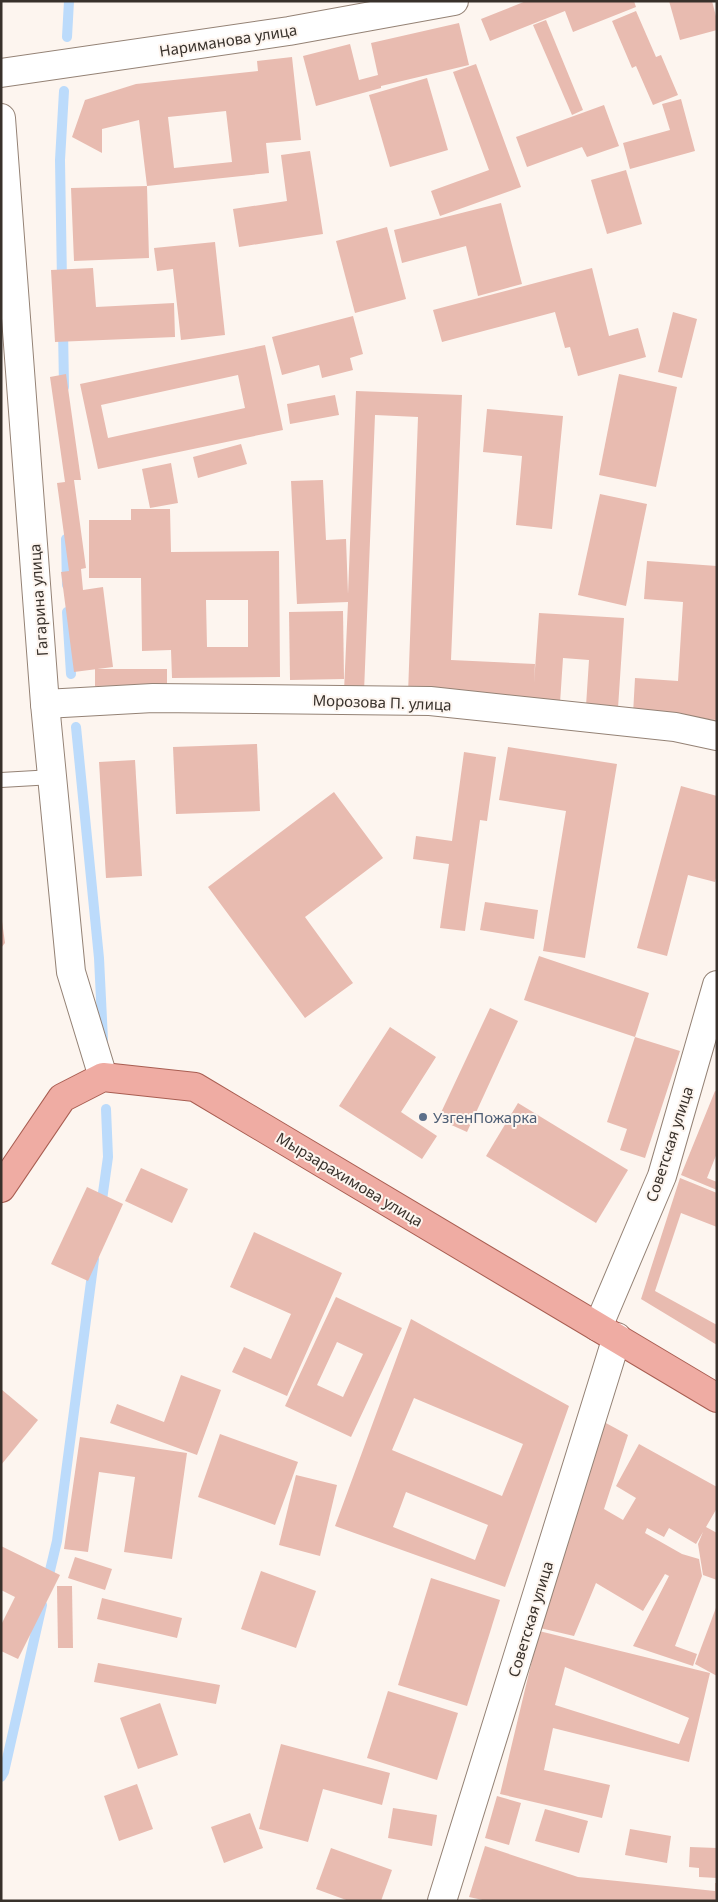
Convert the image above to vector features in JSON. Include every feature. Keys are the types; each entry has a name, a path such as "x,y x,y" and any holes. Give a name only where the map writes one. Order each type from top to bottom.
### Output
{"main road":[{"path":"1,1188 62,1098 103,1077"},
{"name":"Мырзарахимова улица","path":"103,1077 195,1088 717,1398"}],"street":[{"name":"Нариманова улица","path":"1,73 289,31 454,1"},
{"name":"Гагарина улица","path":"1,118 4,187 45,704 71,972 103,1077"},
{"name":"Морозова П. улица","path":"45,704 154,698 430,701 675,727 717,736"},
{"name":"Советская улица","path":"442,1901 607,1332 662,1176 717,985"}],"lane":[{"path":"1,780 52,778"}],"building":[{"path":"526,1 634,1 636,7 573,32 565,11 490,41 481,19"},
{"path":"669,1 712,1 717,20 717,30 680,40"},
{"path":"636,11 656,57 661,55 678,95 653,105 636,66 632,68 612,21"},
{"path":"546,20 583,110 572,115 533,25"},
{"path":"459,23 469,65 381,86 381,88 316,106 303,56 350,44 359,80 378,75 371,43"},
{"path":"292,57 301,140 266,143 269,173 147,186 139,120 102,129 102,153 72,137 85,100 136,84 258,71 257,61","holes":["226,111 232,162 174,168 168,117"]},
{"path":"476,64 521,187 440,216 431,191 489,170 453,72"},
{"path":"427,78 448,150 390,167 369,95"},
{"path":"681,99 695,151 630,169 623,143 670,130 662,104"},
{"path":"604,105 619,146 587,157 582,147 527,167 516,137"},
{"path":"310,151 323,234 239,247 233,209 287,201 281,155"},
{"path":"626,170 642,224 607,234 591,180"},
{"path":"147,186 149,258 74,261 71,188"},
{"path":"501,203 522,284 478,296 466,246 402,263 394,230"},
{"path":"387,227 406,299 355,313 336,241"},
{"path":"215,242 225,335 181,340 173,269 157,271 154,248"},
{"path":"93,268 96,307 174,303 175,337 55,342 51,270"},
{"path":"592,268 609,336 638,328 646,357 578,376 570,347 565,348 555,312 442,342 433,310"},
{"path":"673,312 697,319 682,378 658,372"},
{"path":"353,316 363,354 350,358 353,370 322,378 319,365 282,375 272,337"},
{"path":"265,345 283,430 98,469 80,384","holes":["238,375 245,408 108,438 101,405"]},
{"path":"66,374 81,480 74,480 86,568 81,569 83,590 103,587 113,667 74,672 61,572 69,571 57,483 65,482 50,377"},
{"path":"619,374 677,387 656,487 599,475"},
{"path":"356,391 462,395 451,660 535,664 534,683 539,613 624,618 618,708 586,706 589,660 563,658 560,703 408,694 418,417 375,415 364,692 344,691 348,602 297,604 291,481 323,480 326,540 346,539 348,594"},
{"path":"335,395 339,415 290,424 287,404"},
{"path":"487,409 563,416 552,529 516,525 522,456 483,452"},
{"path":"241,444 247,464 198,478 193,457"},
{"path":"171,463 178,503 150,508 142,469"},
{"path":"600,494 647,504 626,606 578,595"},
{"path":"131,509 170,509 171,552 279,551 280,677 172,678 171,650 142,651 141,578 89,578 89,520 131,520","holes":["206,600 248,600 248,647 207,647"]},
{"path":"647,561 717,566 717,720 633,714 635,678 678,681 683,602 644,599"},
{"path":"343,611 344,679 290,680 289,612"},
{"path":"95,669 167,669 167,685 95,686"},
{"path":"257,744 260,811 176,814 173,747"},
{"path":"508,747 617,764 585,958 543,951 566,811 499,800"},
{"path":"464,752 496,757 487,821 480,820 465,931 440,928 449,864 413,859 416,836 452,841"},
{"path":"135,760 142,876 106,878 99,762"},
{"path":"681,786 717,796 717,874 715,882 688,875 667,956 637,948"},
{"path":"334,792 383,858 305,917 353,983 305,1018 208,887"},
{"path":"485,902 538,910 534,939 480,930"},
{"path":"1,922 5,943 1,948"},
{"path":"539,956 649,993 635,1037 524,1000"},
{"path":"490,1008 518,1021 467,1132 438,1119"},
{"path":"390,1027 436,1057 401,1112 437,1136 422,1159 339,1106"},
{"path":"635,1037 680,1051 645,1158 620,1150 627,1129 607,1122"},
{"path":"715,1091 717,1092 717,1153 707,1178 717,1182 717,1190 681,1175"},
{"path":"518,1103 628,1170 596,1223 486,1156"},
{"path":"141,1168 188,1189 172,1223 125,1201"},
{"path":"680,1178 717,1193 717,1227 681,1213 655,1291 717,1325 717,1345 641,1299"},
{"path":"87,1187 123,1204 88,1281 51,1264"},
{"path":"254,1232 342,1273 287,1396 232,1372 244,1347 271,1359 291,1314 230,1287"},
{"path":"336,1297 402,1328 351,1437 285,1406","holes":["337,1342 363,1354 343,1397 317,1385"]},
{"path":"411,1319 569,1406 505,1587 335,1526","holes":["414,1398 523,1444 502,1496 392,1450","406,1492 488,1525 475,1560 393,1527"]},
{"path":"181,1375 221,1390 197,1455 110,1423 117,1404 164,1422"},
{"path":"1,1389 38,1420 1,1465"},
{"path":"604,1422 628,1435 604,1509 623,1520 636,1498 616,1486 639,1444 717,1487 717,1508 706,1527 717,1533 717,1580 703,1575 698,1544 703,1532 696,1544 669,1528 664,1537 647,1528 645,1533 682,1554 699,1559 702,1576 675,1646 697,1654 693,1666 633,1646 669,1576 665,1574 643,1611 596,1583 574,1636 540,1628"},
{"path":"220,1434 298,1462 275,1525 198,1497"},
{"path":"80,1437 187,1453 172,1559 124,1552 135,1477 99,1472 88,1552 64,1549"},
{"path":"296,1475 337,1485 320,1556 279,1545"},
{"path":"1,1546 60,1575 18,1659 1,1651 1,1625 15,1597 1,1590"},
{"path":"75,1557 112,1569 105,1590 68,1578"},
{"path":"261,1571 316,1591 296,1648 241,1629"},
{"path":"431,1578 500,1600 467,1706 398,1685"},
{"path":"57,1586 72,1586 73,1648 58,1648"},
{"path":"102,1598 182,1618 177,1638 97,1619"},
{"path":"717,1605 717,1676 695,1664"},
{"path":"539,1631 710,1673 689,1762 553,1728 544,1770 610,1785 602,1818 500,1794","holes":["565,1667 689,1718 679,1744 555,1705"]},
{"path":"98,1663 220,1685 216,1704 94,1682"},
{"path":"388,1691 458,1713 437,1780 367,1758"},
{"path":"160,1703 178,1755 138,1769 120,1718"},
{"path":"281,1744 390,1773 382,1805 323,1789 308,1842 259,1829"},
{"path":"137,1784 153,1829 119,1841 104,1796"},
{"path":"497,1796 521,1803 509,1845 485,1838"},
{"path":"393,1808 437,1815 432,1846 388,1838"},
{"path":"545,1809 588,1821 579,1853 535,1841"},
{"path":"250,1813 263,1848 224,1863 211,1827"},
{"path":"630,1829 671,1836 667,1863 625,1855"},
{"path":"485,1846 578,1877 715,1891 715,1883 717,1883 717,1901 487,1901 469,1897"},
{"path":"690,1847 717,1848 717,1878 699,1877 699,1868 689,1867"},
{"path":"331,1848 392,1870 381,1901 349,1901 316,1889"}],"waterway":[{"path":"67,37 69,1"},
{"path":"62,282 60,160 64,91"},
{"path":"63,329 64,387"},
{"path":"66,539 67,585"},
{"path":"67,612 71,674"},
{"path":"76,727 99,958 103,1040"},
{"path":"101,1207 108,1157 106,1109"},
{"path":"47,1583 57,1541 94,1259"},
{"path":"1,1777 4,1772 42,1605"}],"place":[{"name":"УзгенПожарка","path":"423,1117"}]}
